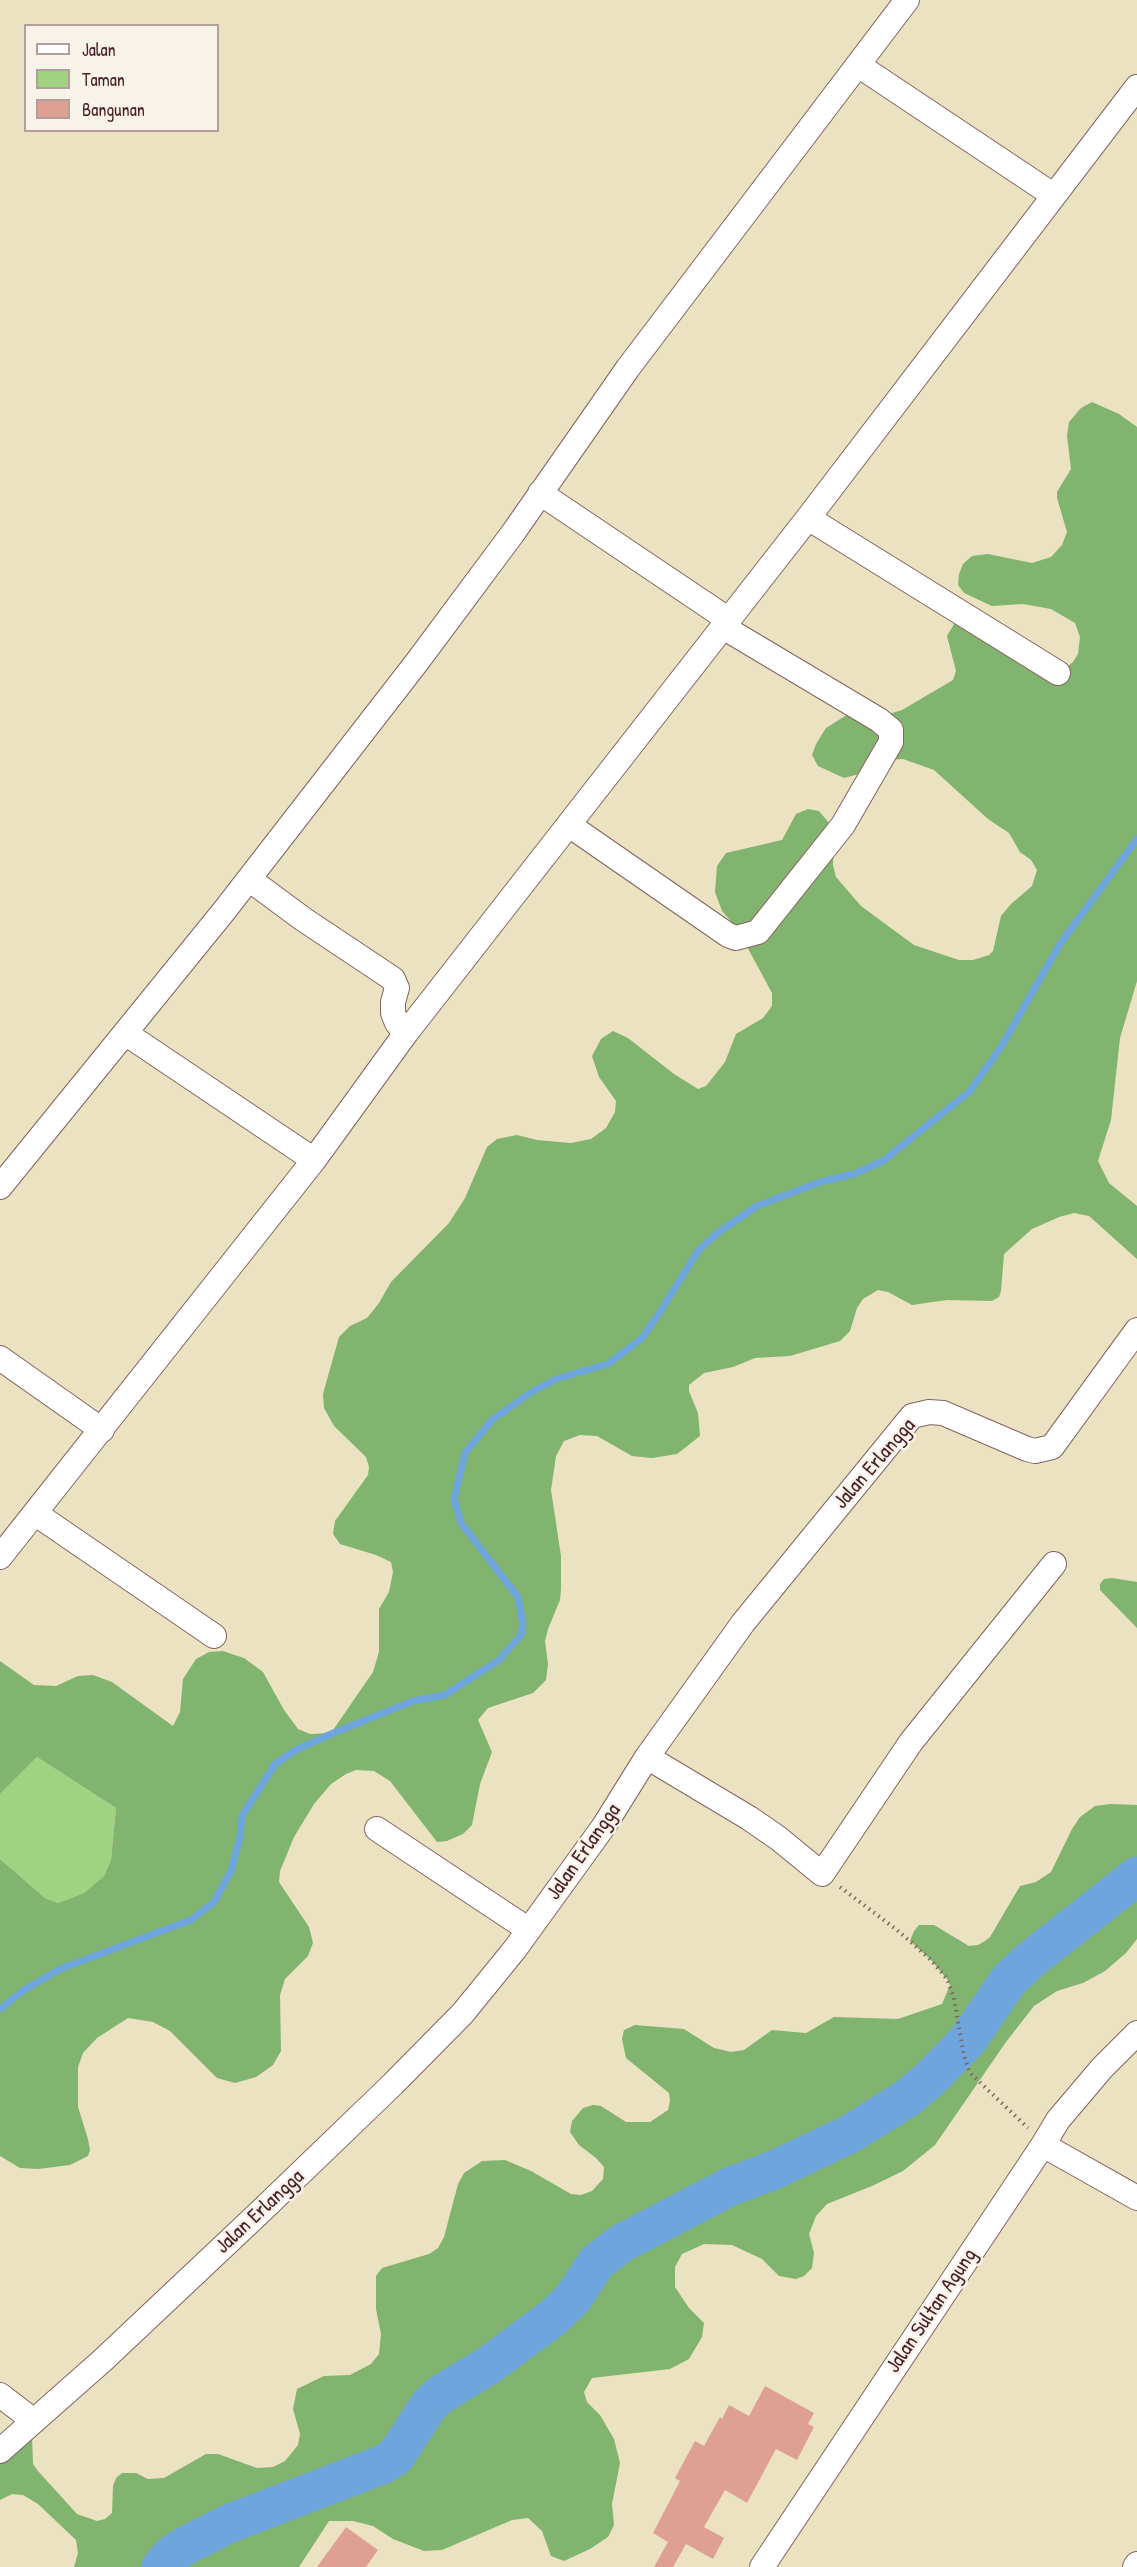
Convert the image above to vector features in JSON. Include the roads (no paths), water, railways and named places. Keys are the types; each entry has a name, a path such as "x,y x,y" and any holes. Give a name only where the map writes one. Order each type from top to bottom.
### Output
{"street":[{"path":"0,1187 249,879 417,662 628,368 907,0"},
{"path":"858,65 1053,195"},
{"path":"0,1557 314,1160 406,1033 808,518 1137,87"},
{"path":"540,493 726,624 891,730 891,742 843,825 758,932 736,938 569,825"},
{"path":"808,518 1058,673"},
{"path":"249,879 303,919 393,979 397,988 393,1014 406,1033"},
{"path":"125,1033 314,1160"},
{"name":"Jalan Erlangga","path":"0,2451 111,2351 393,2084 462,2013 529,1930 604,1827 647,1758 743,1623 912,1416 929,1412 943,1413 1027,1449 1035,1451 1052,1447 1137,1330"},
{"path":"0,1358 102,1430"},
{"path":"36,1514 214,1636"},
{"path":"647,1758 749,1818 822,1874 911,1742 1054,1564"},
{"path":"377,1829 529,1930"},
{"name":"Jalan Sultan Agung","path":"762,2567 1058,2120 1102,2068 1137,2033"},
{"path":"1043,2145 1137,2198"},
{"path":"0,2395 34,2421"}],"waterway":[{"path":"0,2009 24,1990 60,1969 191,1920 214,1902 231,1871 240,1837 242,1816 275,1764 296,1750 331,1734 413,1701 445,1695 499,1660 521,1635 523,1624 518,1597 461,1523 454,1499 465,1453 492,1420 530,1393 556,1379 608,1364 642,1338 698,1251 716,1234 757,1206 820,1182 854,1174 883,1161 970,1091 1001,1047 1060,944 1137,839"},
{"path":"161,2567 170,2556 183,2547 228,2524 384,2464 396,2456 429,2405 440,2395 489,2365 554,2317 574,2297 596,2263 620,2244 729,2187 774,2170 850,2134 906,2099 930,2079 968,2040 1009,1980 1029,1961 1137,1876"}]}
